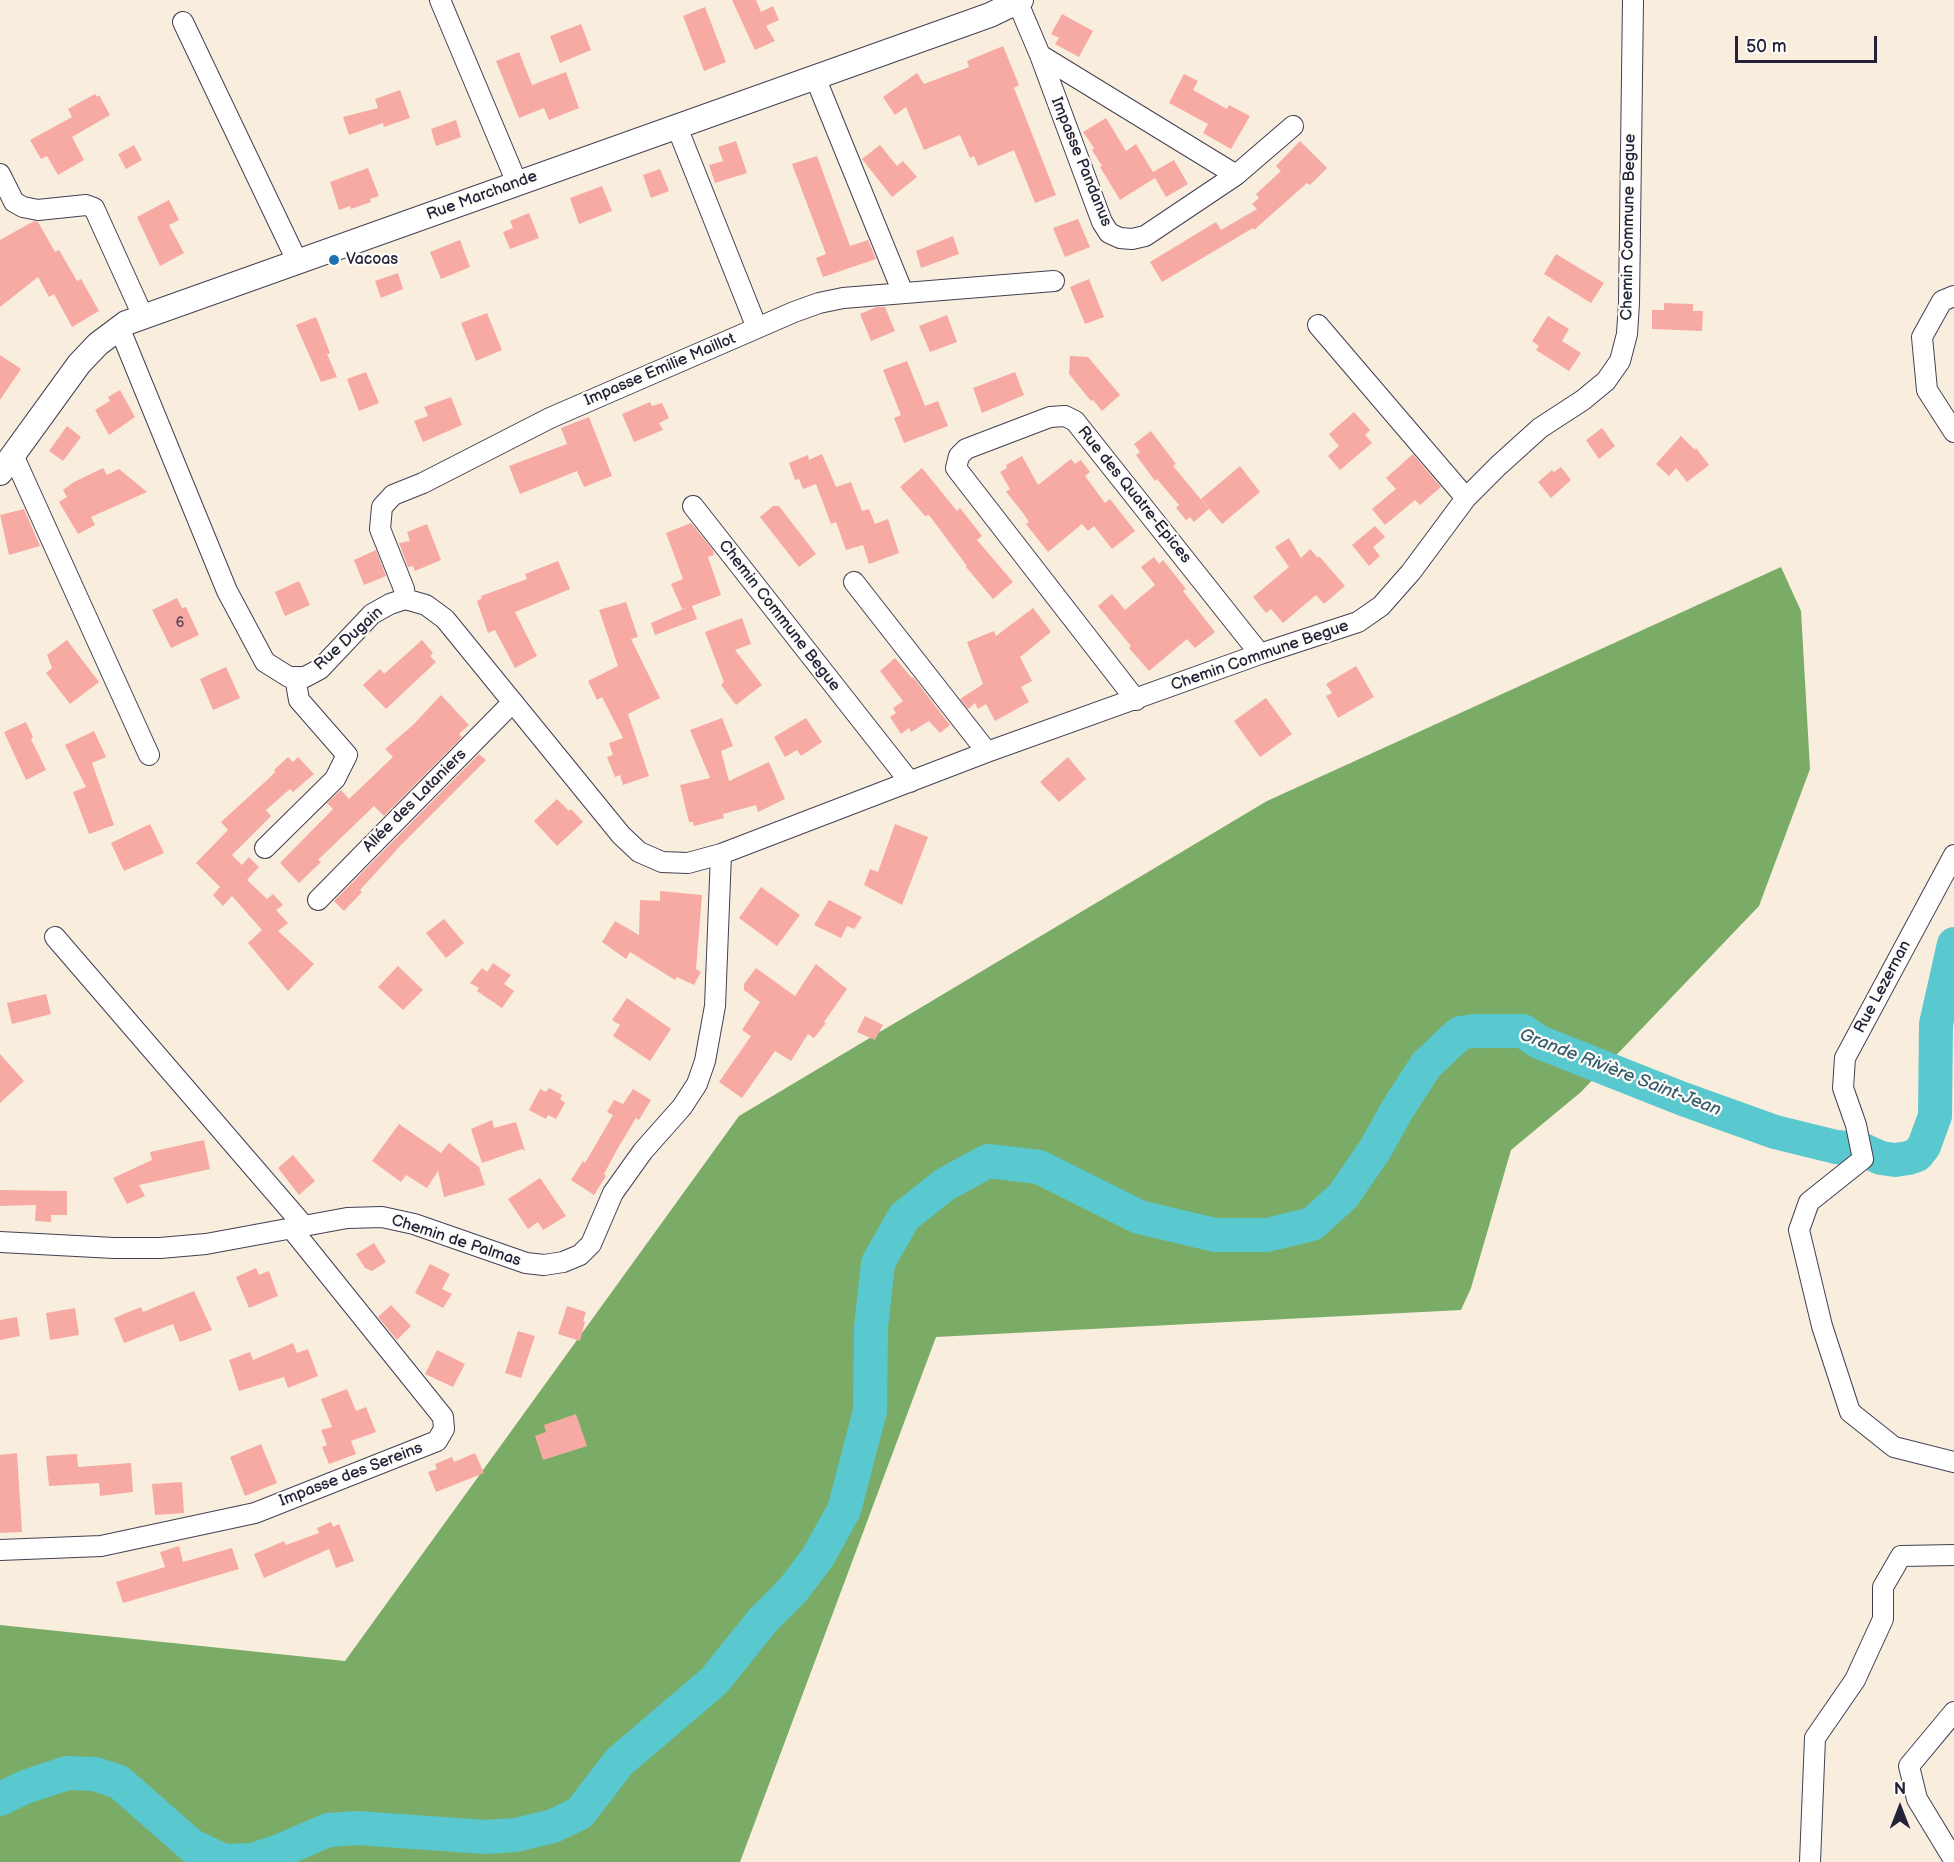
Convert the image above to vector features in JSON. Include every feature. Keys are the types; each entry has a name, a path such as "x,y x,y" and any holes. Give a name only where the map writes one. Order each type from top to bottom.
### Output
{"main road":[{"name":"Rue Marchande","path":"6,464 79,364 119,327 142,316 298,263 990,15 1019,2"}],"street":[{"path":"441,0 517,183"},
{"name":"Chemin Commune Begue","path":"721,854 987,752 1260,654 1358,622 1381,606 1411,572 1466,498 1498,465 1540,428 1583,400 1606,381 1620,361 1627,334 1629,303 1633,0"},
{"name":"Impasse Pandanus","path":"1019,2 1102,222 1109,232 1120,238 1145,236 1236,175 1293,126"},
{"path":"183,22 298,263"},
{"name":"Impasse Pandanus","path":"1040,55 1236,175"},
{"path":"815,77 903,294"},
{"path":"677,126 757,328"},
{"path":"0,174 15,202 23,207 39,210 86,205 94,208 142,316"},
{"name":"Impasse Emilie Maillot","path":"405,599 404,589 380,529 382,507 393,495 423,483 550,417 819,303 843,298 1054,281"},
{"path":"1954,296 1942,301 1922,337 1927,390 1954,432"},
{"path":"1318,325 1466,498"},
{"name":"Rue Dugain","path":"119,327 227,591 265,662 279,673 289,677 305,677 320,669 372,615 390,604 405,599"},
{"name":"Rue des Quatre-Epices","path":"1136,700 956,468 959,456 966,449 1050,417 1065,416 1075,421 1260,654"},
{"path":"6,464 149,755"},
{"name":"Chemin Commune Begue","path":"693,506 910,782"},
{"path":"854,582 987,752"},
{"path":"405,599 426,605 445,619 621,835 639,852 662,862 688,863 721,854"},
{"path":"265,848 335,779 346,755 299,700 295,677"},
{"name":"Allée des Lataniers","path":"318,900 513,702"},
{"name":"Chemin de Palmas","path":"0,1242 160,1248 206,1244 346,1218 382,1217 414,1224 526,1263 544,1265 563,1262 580,1255 591,1244 613,1193 643,1151 682,1107 697,1084 705,1061 715,1006 721,854"},
{"name":"Rue Lezernan","path":"1954,855 1845,1058 1843,1088 1856,1125 1863,1159 1809,1202 1799,1230 1822,1326 1850,1412 1894,1448 1954,1462"},
{"path":"55,937 297,1227"},
{"name":"Impasse des Sereins","path":"0,1550 101,1546 255,1513 437,1440 444,1429 443,1418 297,1227"},
{"path":"1810,1862 1815,1738 1856,1680 1883,1619 1883,1587 1901,1556 1954,1555"},
{"path":"1954,1712 1909,1766 1917,1799 1954,1860"}],"green space":[{"path":"1781,567 1801,611 1810,769 1759,906 1581,1092 1511,1150 1471,1288 1461,1310 936,1337 740,1862 0,1862 0,1625 345,1661 739,1116 1267,801"}],"building":[{"path":"732,0 756,0 761,12 773,6 779,20 766,26 775,41 755,50"},
{"path":"705,7 726,62 704,71 683,16"},
{"path":"1062,14 1093,31 1079,57 1055,44 1059,38 1051,34"},
{"path":"581,24 591,50 560,63 550,36"},
{"path":"1003,46 1019,85 1014,88 1056,195 1035,203 1014,150 978,166 974,156 970,158 960,135 924,150 906,107 895,115 883,97 917,73 924,84 969,67 967,61"},
{"path":"519,52 532,85 566,72 579,108 549,120 544,108 519,118 496,61"},
{"path":"1184,74 1198,81 1193,90 1227,109 1229,105 1250,116 1231,149 1203,133 1208,124 1169,103"},
{"path":"400,90 410,118 384,127 383,123 349,135 343,117 378,108 375,99"},
{"path":"95,94 97,97 99,95 110,115 72,137 84,160 58,175 47,156 41,159 30,140 72,117 68,109"},
{"path":"1106,118 1126,151 1136,144 1153,172 1174,160 1188,184 1166,197 1155,178 1120,200 1100,167 1102,166 1092,150 1094,148 1083,132"},
{"path":"456,120 461,137 436,146 431,129"},
{"path":"736,141 747,173 715,183 709,165 723,161 718,147"},
{"path":"1300,141 1327,168 1310,185 1307,183 1254,230 1253,228 1162,282 1150,262 1216,222 1221,230 1257,209 1252,204 1259,198 1256,194 1281,171 1276,166"},
{"path":"134,145 142,160 126,169 118,154"},
{"path":"880,145 897,166 903,161 917,177 892,197 862,159"},
{"path":"817,156 850,246 868,240 876,259 823,277 816,258 826,254 792,164"},
{"path":"368,168 379,196 370,199 371,202 351,209 350,206 339,210 330,182"},
{"path":"660,169 669,191 651,198 643,175"},
{"path":"602,186 612,211 579,224 570,198"},
{"path":"169,200 179,220 169,225 184,253 160,266 137,217"},
{"path":"529,213 539,238 510,249 503,232 513,228 510,221"},
{"path":"1078,219 1090,247 1065,257 1053,228"},
{"path":"34,221 38,222 55,252 59,250 77,281 81,279 99,311 72,327 54,294 49,297 38,277 0,307 0,240"},
{"path":"953,236 959,254 921,268 916,251"},
{"path":"460,240 470,267 441,279 430,252"},
{"path":"1556,254 1604,283 1591,303 1544,274"},
{"path":"398,273 403,289 381,298 375,281"},
{"path":"1089,279 1104,317 1085,324 1070,287"},
{"path":"1664,303 1693,304 1693,311 1703,311 1702,331 1652,329 1652,310 1664,310"},
{"path":"877,307 885,307 895,331 871,341 860,314"},
{"path":"487,313 502,350 476,361 461,323"},
{"path":"947,315 957,342 930,352 919,326"},
{"path":"1548,316 1569,329 1562,341 1581,353 1569,371 1536,350 1539,346 1532,341"},
{"path":"316,317 330,353 327,354 337,377 321,382 296,325"},
{"path":"0,355 21,369 0,400"},
{"path":"1070,356 1088,357 1120,395 1102,411 1069,374"},
{"path":"907,361 925,406 938,401 948,426 904,443 894,418 901,415 883,370"},
{"path":"366,372 379,403 359,411 347,379"},
{"path":"1015,372 1024,395 982,413 973,388"},
{"path":"120,390 135,417 109,435 95,410 110,401 108,397"},
{"path":"451,397 462,425 423,442 414,421 428,416 424,407"},
{"path":"650,402 652,406 662,403 669,418 659,423 663,430 634,442 622,414"},
{"path":"1354,412 1370,430 1365,435 1372,443 1340,470 1328,456 1339,446 1329,434"},
{"path":"589,417 612,476 584,487 577,471 520,494 509,466 567,444 561,428"},
{"path":"67,426 81,437 63,461 49,451"},
{"path":"1602,428 1615,446 1599,459 1586,440"},
{"path":"1151,431 1176,464 1173,466 1209,509 1194,522 1190,517 1186,520 1176,508 1179,505 1157,479 1155,481 1136,455 1140,452 1134,444"},
{"path":"1681,436 1695,450 1696,448 1709,465 1687,482 1676,468 1669,476 1656,464"},
{"path":"822,454 836,487 851,482 862,511 869,509 875,524 888,519 899,553 869,564 863,545 846,550 836,522 831,524 816,484 803,489 799,479 795,480 789,463 808,455 809,460"},
{"path":"1413,454 1441,487 1420,505 1415,500 1385,525 1372,509 1396,489 1386,478"},
{"path":"1022,456 1038,485 1071,459 1075,464 1081,460 1090,472 1085,476 1105,503 1110,499 1135,531 1112,549 1094,526 1088,531 1082,524 1048,552 1026,524 1029,522 1006,492 1010,489 1000,472 1007,468 1006,465"},
{"path":"1240,466 1260,492 1222,524 1201,499"},
{"path":"1561,467 1571,480 1551,498 1538,482 1552,470 1554,472"},
{"path":"103,468 107,475 119,469 147,492 91,517 95,525 78,534 59,502 67,497 63,490"},
{"path":"922,468 957,511 960,508 982,536 977,540 1013,582 993,599 966,567 929,515 925,516 900,487"},
{"path":"773,506 779,506 816,554 799,567 760,517"},
{"path":"24,509 40,546 9,555 0,515"},
{"path":"691,523 713,550 714,555 708,557 721,595 692,606 697,619 655,635 651,623 688,607 682,609 671,584 683,579 666,533"},
{"path":"427,524 441,560 415,571 413,566 408,567 399,543 410,541 407,532"},
{"path":"1375,526 1385,537 1373,547 1380,556 1369,566 1352,545"},
{"path":"1289,538 1301,558 1310,549 1345,586 1324,604 1316,595 1283,623 1271,609 1266,613 1253,597 1289,567 1275,547"},
{"path":"376,550 386,576 364,585 354,560"},
{"path":"1154,557 1159,564 1163,560 1186,589 1183,591 1215,632 1195,648 1187,639 1149,671 1098,606 1112,594 1125,610 1155,585 1141,567"},
{"path":"558,561 570,589 515,612 537,656 515,668 495,630 488,633 477,601 482,598 481,596 527,579 525,574"},
{"path":"299,581 310,605 285,616 275,592"},
{"path":"177,598 182,608 186,607 199,635 171,648 152,610"},
{"path":"626,602 638,637 631,639 660,698 628,714 649,776 623,785 620,775 615,777 607,757 613,755 609,743 623,738 602,697 597,700 588,681 618,666 599,610"},
{"path":"1033,608 1051,632 1020,657 1032,681 1021,687 1029,702 995,721 986,704 978,709 975,703 968,709 960,699 983,684 967,642 994,631 996,636"},
{"path":"742,618 751,644 735,650 762,685 736,705 721,685 724,682 705,632"},
{"path":"67,640 99,682 70,704 46,673 52,668 47,655"},
{"path":"422,640 433,653 430,656 436,662 386,709 363,685 380,669 384,674"},
{"path":"895,658 913,677 950,725 940,733 929,721 911,732 909,728 901,734 890,717 896,713 893,708 903,701 880,671"},
{"path":"1356,666 1374,697 1338,718 1326,696 1332,693 1326,684"},
{"path":"226,667 240,698 213,710 200,679"},
{"path":"441,695 469,725 459,734 462,737 384,816 374,806 318,860 321,862 299,883 280,863 333,809 327,803 341,790 349,799 393,757 385,749 413,725"},
{"path":"1266,698 1292,734 1260,757 1234,721"},
{"path":"722,718 733,746 721,751 729,781 769,762 785,799 758,812 756,805 723,814 724,818 694,826 693,822 689,822 680,785 710,778 690,730"},
{"path":"806,718 822,742 801,756 797,750 785,757 774,737"},
{"path":"26,722 33,737 31,739 46,770 26,780 4,732"},
{"path":"94,731 106,757 92,763 114,825 89,834 73,792 86,787 65,745"},
{"path":"479,754 486,760 402,844 344,911 334,901"},
{"path":"288,757 293,762 298,757 314,774 293,792 290,789 266,810 271,816 232,855 242,865 249,857 259,867 247,880 267,899 273,894 283,905 276,910 288,923 278,931 314,964 288,991 248,943 262,930 232,896 223,906 213,895 220,887 196,863 228,830 221,822 266,781"},
{"path":"1068,757 1086,779 1059,802 1040,782"},
{"path":"557,799 583,822 557,846 534,821"},
{"path":"150,824 164,853 124,871 111,843"},
{"path":"895,824 928,837 902,905 864,885 870,869 878,872"},
{"path":"761,887 800,915 777,946 739,918"},
{"path":"660,891 702,895 696,969 701,972 694,985 677,977 675,980 630,952 626,959 602,942 615,921 639,935 640,900 660,901"},
{"path":"829,900 862,917 854,929 847,926 841,938 814,925"},
{"path":"444,919 464,943 446,958 426,933"},
{"path":"493,963 511,975 504,984 514,991 502,1008 477,991 479,988 470,983 482,968 487,972"},
{"path":"816,964 847,989 814,1038 808,1034 791,1061 775,1051 742,1098 719,1082 751,1036 742,1030 760,1002 744,990 744,984 756,968 795,996"},
{"path":"398,966 423,990 403,1010 378,987"},
{"path":"46,994 51,1014 12,1024 7,1003"},
{"path":"627,998 671,1029 650,1061 613,1036 620,1025 612,1020"},
{"path":"865,1016 883,1025 875,1040 857,1032"},
{"path":"0,1054 24,1081 0,1103"},
{"path":"549,1088 562,1095 560,1099 565,1103 556,1119 548,1115 546,1119 529,1110 540,1089 546,1092"},
{"path":"633,1089 651,1100 639,1120 636,1118 618,1148 604,1174 606,1176 594,1195 571,1180 583,1161 585,1163 613,1115 607,1112 614,1100 623,1104"},
{"path":"492,1120 494,1128 516,1122 525,1151 522,1149 482,1163 471,1129"},
{"path":"399,1124 441,1153 449,1143 479,1167 485,1185 444,1197 438,1171 427,1188 406,1175 401,1182 372,1161"},
{"path":"204,1140 210,1169 139,1185 145,1196 127,1204 113,1178 152,1160 150,1152"},
{"path":"293,1155 315,1181 299,1195 278,1168"},
{"path":"540,1178 566,1216 543,1230 538,1222 528,1229 508,1199"},
{"path":"0,1190 67,1191 67,1215 51,1215 51,1222 35,1221 36,1205 0,1206"},
{"path":"374,1243 386,1262 372,1271 365,1268 356,1254"},
{"path":"430,1264 450,1274 442,1289 452,1294 443,1308 415,1293"},
{"path":"256,1268 259,1275 269,1271 278,1296 249,1308 236,1277"},
{"path":"194,1291 212,1330 180,1342 173,1324 124,1343 114,1318 141,1307 143,1312"},
{"path":"391,1305 411,1326 397,1340 378,1317"},
{"path":"567,1306 586,1312 580,1341 558,1334"},
{"path":"75,1308 79,1335 50,1340 46,1313"},
{"path":"17,1317 20,1336 0,1340 0,1320"},
{"path":"518,1331 535,1336 521,1378 505,1373"},
{"path":"293,1343 297,1353 308,1349 318,1376 288,1388 284,1377 239,1391 229,1360 250,1352 253,1360"},
{"path":"437,1350 465,1364 453,1387 425,1374"},
{"path":"347,1389 356,1411 366,1407 376,1432 351,1441 356,1454 329,1464 322,1447 327,1445 321,1430 332,1427 321,1399"},
{"path":"576,1414 587,1446 543,1460 535,1436 546,1432 544,1425"},
{"path":"261,1444 277,1483 245,1496 230,1457"},
{"path":"17,1453 22,1532 0,1533 0,1455"},
{"path":"475,1453 484,1473 436,1492 428,1472 437,1469 435,1464 452,1457 454,1462"},
{"path":"77,1454 78,1467 131,1463 133,1492 100,1496 99,1483 49,1486 46,1456"},
{"path":"182,1482 184,1513 155,1515 152,1484"},
{"path":"331,1522 333,1527 339,1524 354,1561 336,1568 329,1549 264,1578 254,1554 284,1541 286,1545 319,1533 317,1528"},
{"path":"179,1546 183,1562 232,1548 239,1569 123,1603 116,1582 165,1567 160,1552"}],"waterway":[{"name":"Grande Rivière Saint-Jean","path":"0,1799 25,1787 67,1773 95,1774 119,1782 192,1846 224,1861 253,1860 328,1830 357,1828 485,1837 516,1835 553,1826 580,1813 619,1762 714,1681 763,1620 793,1590 818,1557 844,1510 870,1411 871,1328 878,1263 904,1217 944,1185 988,1161 1039,1167 1139,1217 1215,1235 1267,1235 1312,1224 1343,1196 1376,1148 1426,1065 1460,1033 1474,1031 1523,1031 1539,1042 1683,1099 1775,1132 1836,1147 1861,1149 1881,1158 1895,1160 1908,1158 1917,1155 1924,1146 1935,1116 1936,1024 1954,944"}],"place":[{"name":"Vacoas","path":"334,260"}]}
